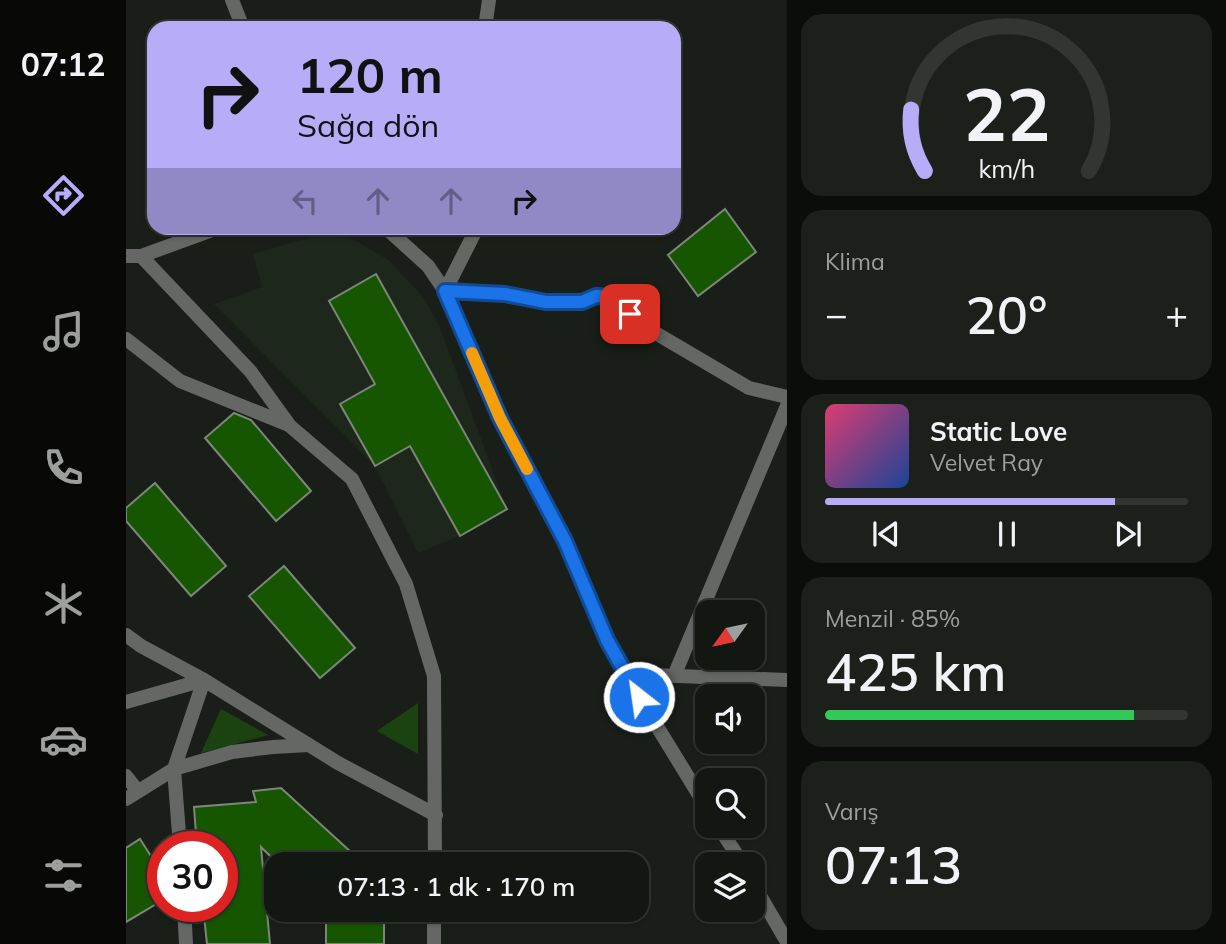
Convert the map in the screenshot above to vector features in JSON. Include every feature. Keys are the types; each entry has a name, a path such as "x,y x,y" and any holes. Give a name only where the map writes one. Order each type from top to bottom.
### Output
{"street":[{"path":"232,0 240,21"},
{"path":"486,21 489,0"},
{"path":"197,235 134,256 251,372 290,426 352,479 405,584 434,676 435,852"},
{"path":"394,235 428,266 445,291 500,418 565,541 607,640 695,788"},
{"path":"445,291 473,235"},
{"path":"445,291 505,294 546,302 582,302 596,296 609,297 652,331 749,388 787,397"},
{"path":"126,339 180,382 290,426"},
{"path":"674,676 787,405"},
{"path":"126,635 310,745 436,815"},
{"path":"625,674 787,680"},
{"path":"126,702 204,680"},
{"path":"179,831 174,769 204,680"},
{"path":"126,776 132,794 174,769 232,752 310,745"},
{"path":"765,904 787,942"},
{"path":"185,922 186,944"},
{"path":"434,922 434,944"}],"shaded area":[{"path":"325,235 353,239 390,261 423,297 439,325 507,509 460,536 418,553 375,466 214,304 262,287 253,254"}],"green space":[{"path":"418,703 418,754 377,731"},
{"path":"221,709 268,735 201,753"}],"building":[{"path":"725,209 756,252 698,296 668,255"},
{"path":"376,274 507,509 460,536 410,446 375,466 340,404 375,384 329,301"},
{"path":"234,413 251,420 311,491 276,521 205,438"},
{"path":"155,483 226,566 191,596 126,521 126,508"},
{"path":"284,566 355,648 320,678 249,596"},
{"path":"281,788 351,852 266,852 261,847 264,922 268,922 270,944 207,944 205,922 238,922 238,831 196,831 194,807 256,802 253,791"},
{"path":"140,839 147,850 147,910 126,922 126,848"},
{"path":"326,922 384,922 384,944 326,944"}],"slow traffic":[{"path":"472,353 500,418 527,469"}],"route":[{"path":"630,314 609,297 596,296 582,302 546,302 505,294 445,291 500,418 565,541 607,640 639,697"}]}
